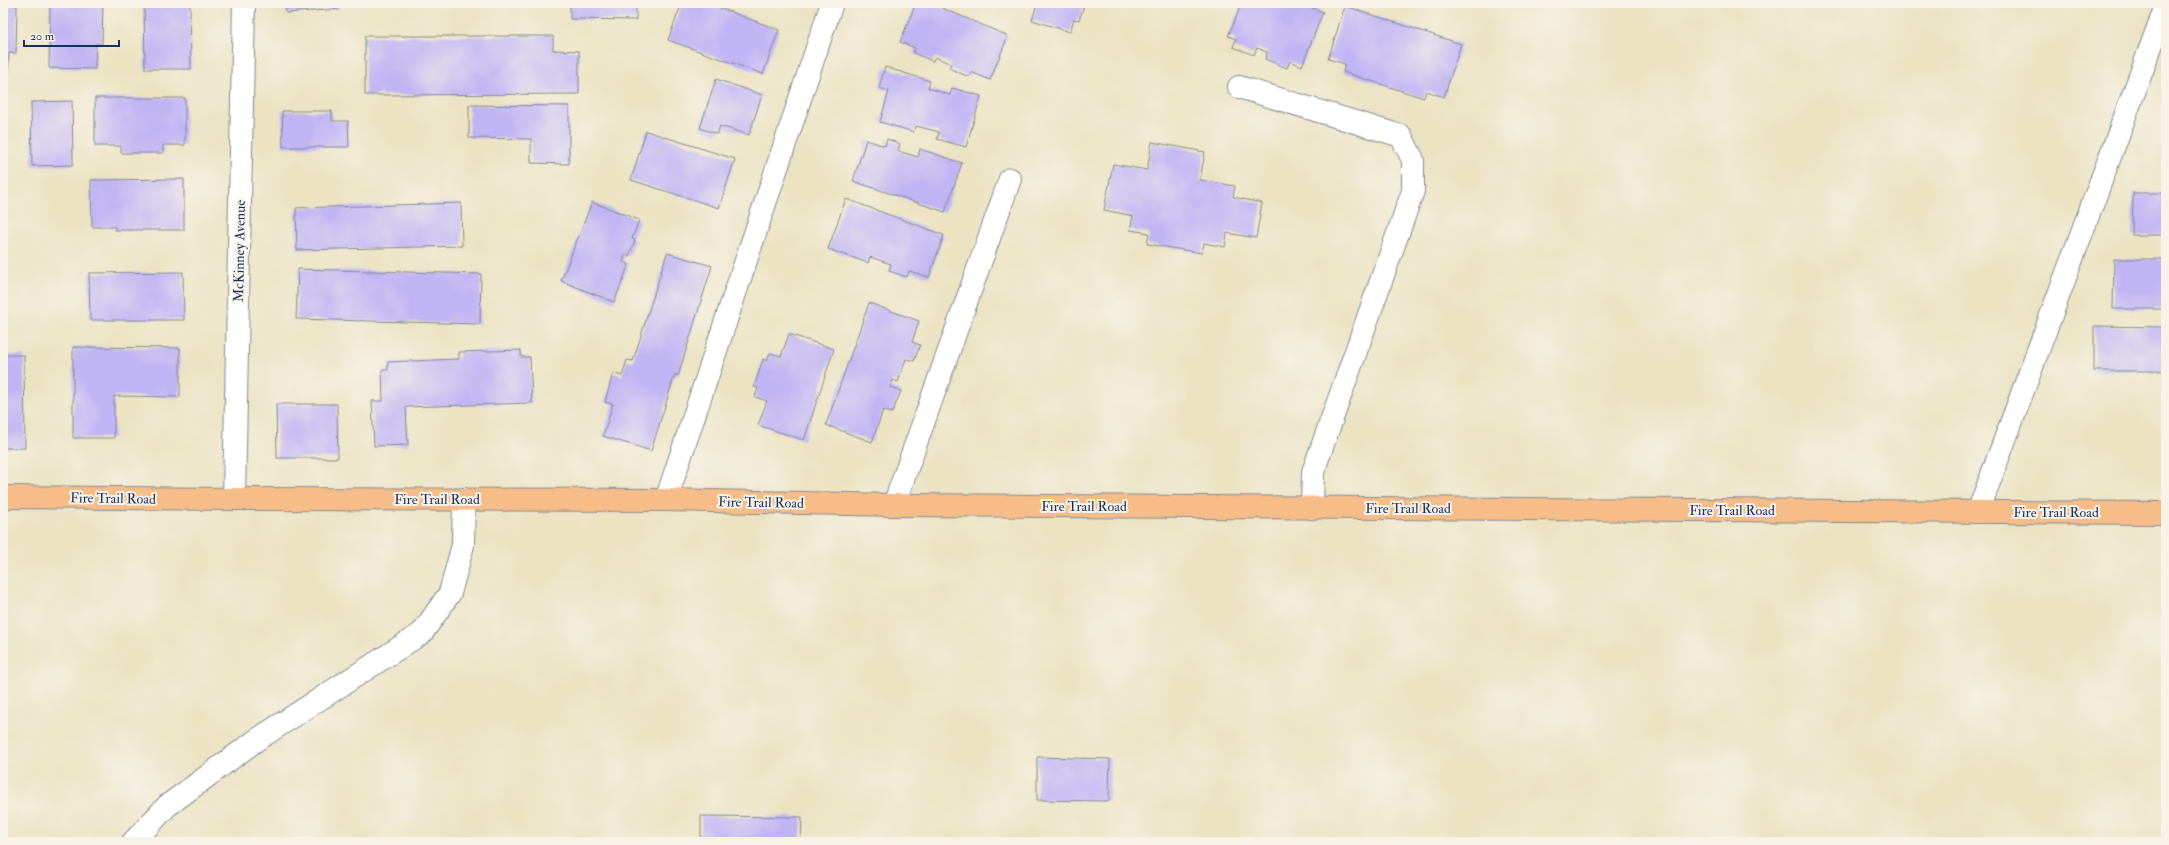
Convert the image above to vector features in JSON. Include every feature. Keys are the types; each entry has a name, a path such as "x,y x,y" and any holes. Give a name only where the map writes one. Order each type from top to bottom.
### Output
{"main road":[{"name":"Fire Trail Road","path":"3,497 234,500 666,500 894,505 2166,513"}],"street":[{"name":"McKinney Avenue","path":"234,500 244,3"},
{"path":"666,500 832,3"},
{"path":"1978,512 2166,6"},
{"path":"1239,87 1401,136 1413,160 1413,191 1313,472 1312,508"},
{"path":"894,505 1010,179"},
{"path":"133,842 167,806 255,740 422,633 450,593 463,545 464,499"}],"building":[{"path":"3,3 17,6 16,53 9,53 8,75 3,75"},
{"path":"50,3 103,3 102,44 96,44 95,69 49,68"},
{"path":"144,3 190,3 191,69 145,69"},
{"path":"285,3 338,3 339,9 286,13"},
{"path":"570,3 636,3 636,20 570,19"},
{"path":"682,3 707,3 779,30 763,74 668,40"},
{"path":"916,3 930,3 1008,36 990,80 971,72 969,77 949,68 951,64 935,57 933,61 913,53 915,48 900,42"},
{"path":"1034,3 1085,3 1079,20 1074,19 1070,32 1032,20 1036,7 1033,6"},
{"path":"1242,3 1300,3 1323,12 1302,66 1290,61 1287,68 1265,59 1267,52 1257,48 1254,55 1233,47 1236,39 1228,36"},
{"path":"1345,6 1461,44 1444,97 1426,91 1424,98 1343,72 1345,64 1328,59"},
{"path":"365,36 553,36 553,50 579,51 579,94 365,95"},
{"path":"885,67 930,81 928,88 950,95 952,88 981,96 966,147 937,139 939,132 916,126 914,132 880,122 889,91 879,88"},
{"path":"716,79 762,95 749,135 720,126 717,134 700,128"},
{"path":"95,98 185,98 185,145 163,145 163,153 121,153 121,146 95,146"},
{"path":"72,101 73,165 32,166 31,102"},
{"path":"469,105 569,106 569,164 531,163 531,139 469,138"},
{"path":"282,111 332,111 332,121 348,121 349,147 283,147"},
{"path":"646,131 735,159 719,208 631,180"},
{"path":"887,139 900,144 898,151 918,157 920,149 962,163 945,212 853,181 866,140 885,146"},
{"path":"1152,142 1205,152 1200,180 1235,186 1233,197 1262,203 1256,238 1227,233 1225,247 1204,243 1202,253 1147,244 1149,233 1130,230 1133,216 1104,210 1113,164 1147,170"},
{"path":"184,179 184,230 115,230 115,227 92,227 91,180"},
{"path":"2133,193 2166,193 2166,235 2132,235"},
{"path":"846,199 944,235 929,277 909,271 907,277 889,271 891,264 870,257 868,263 828,249"},
{"path":"592,202 639,220 632,239 635,240 629,256 625,255 623,262 629,264 614,302 561,281"},
{"path":"461,203 462,246 297,250 296,208"},
{"path":"667,253 712,266 678,376 675,374 651,451 603,436 613,404 605,402 613,373 622,376 627,360 633,361"},
{"path":"2114,259 2166,259 2166,309 2113,309"},
{"path":"298,269 481,274 480,324 296,319"},
{"path":"183,272 184,320 90,320 89,273"},
{"path":"869,303 919,321 912,342 920,345 914,361 906,359 898,382 893,380 890,387 901,391 892,413 883,410 872,442 826,425"},
{"path":"2094,326 2166,327 2166,371 2094,371"},
{"path":"789,334 834,349 804,440 758,425 767,401 755,397 758,388 754,387 763,359 767,361 770,353 781,356"},
{"path":"73,347 180,348 180,397 114,396 114,438 73,438"},
{"path":"521,350 521,357 530,357 532,403 406,407 408,445 374,446 372,401 383,401 382,370 388,370 388,362 459,359 459,352"},
{"path":"3,355 24,355 25,448 3,448"},
{"path":"276,404 337,404 338,458 277,458"},
{"path":"1037,757 1110,759 1109,801 1037,800"},
{"path":"701,816 802,817 801,842 701,842"}]}
